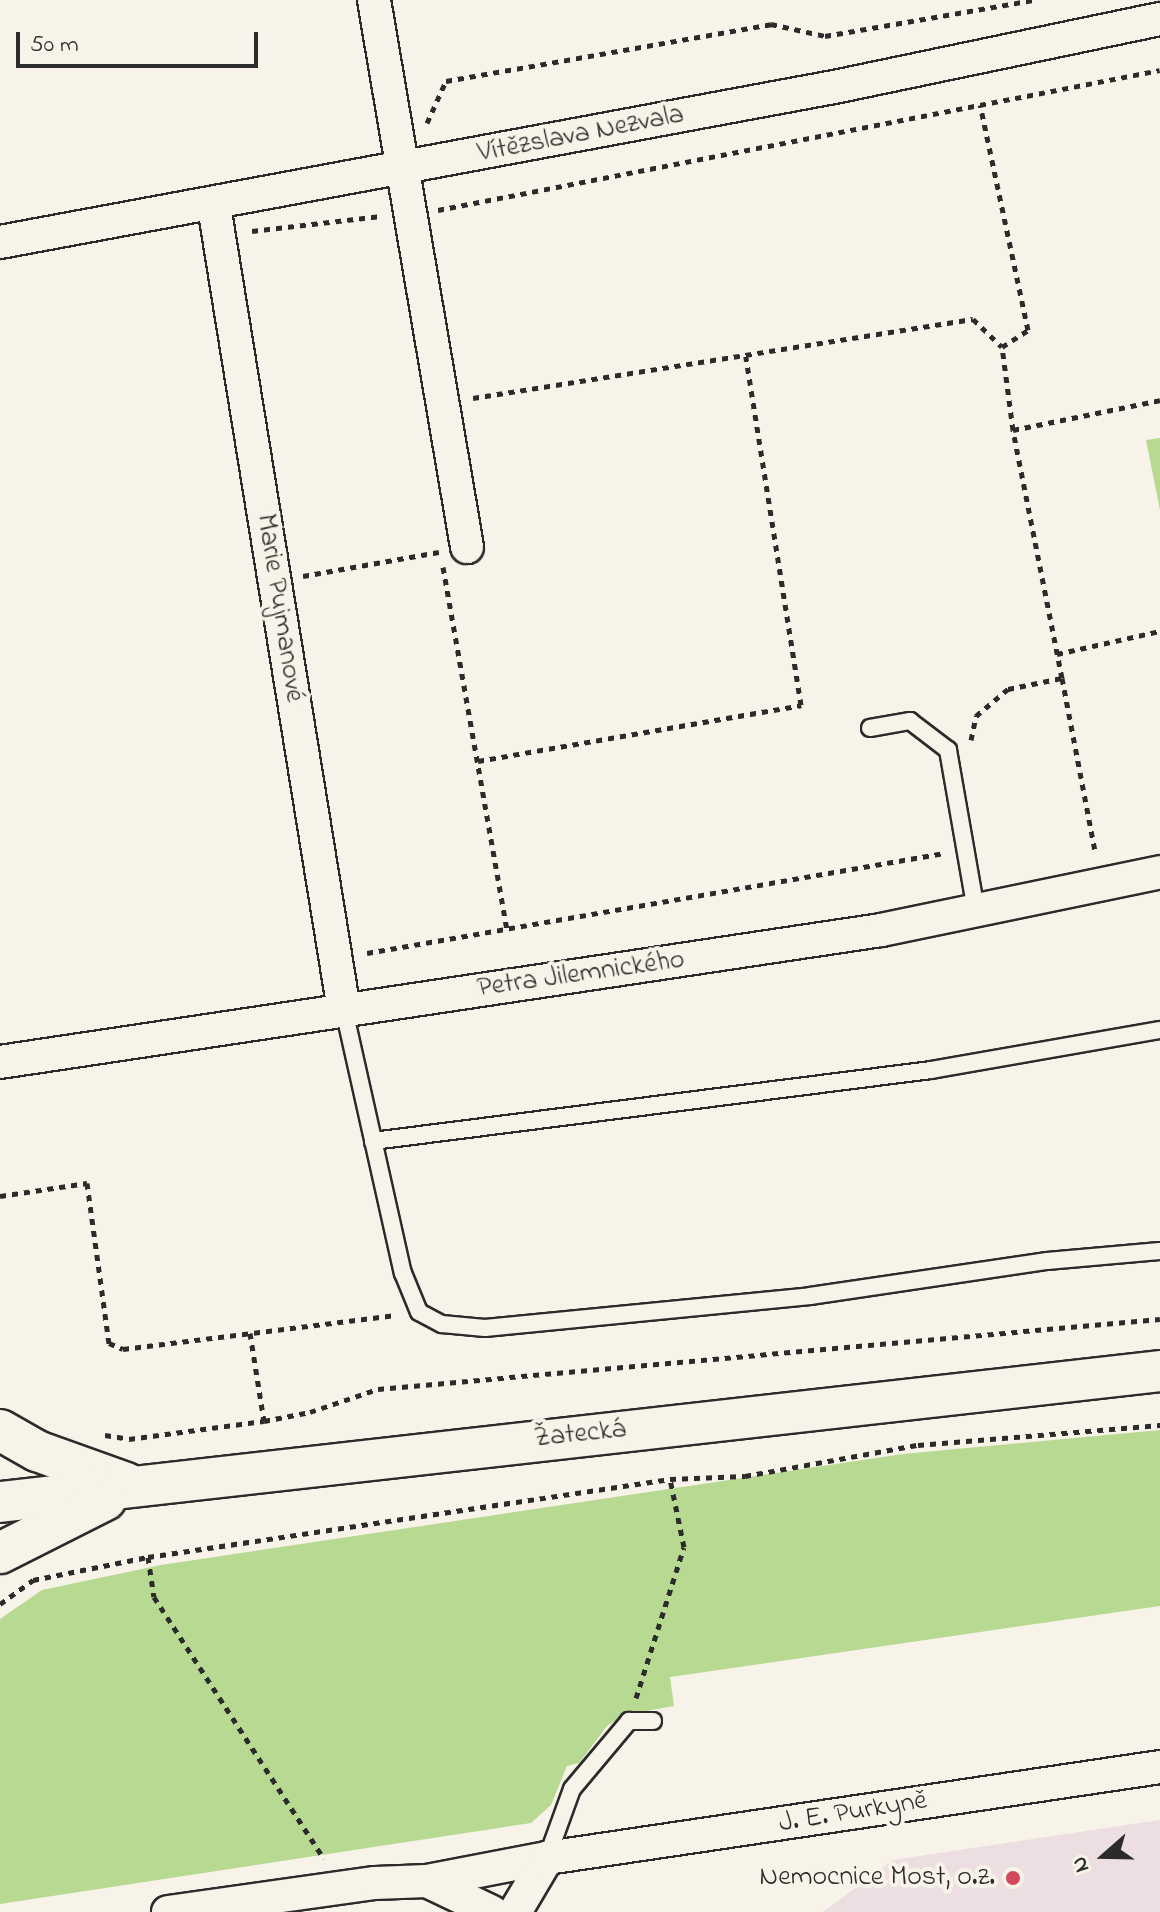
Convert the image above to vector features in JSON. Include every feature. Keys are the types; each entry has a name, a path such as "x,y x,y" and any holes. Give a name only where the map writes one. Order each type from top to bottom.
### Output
{"street":[{"path":"374,0 401,170 412,213 444,403 454,549"},
{"name":"Vítězslava Nezvala","path":"0,242 214,206 839,86 1160,19"},
{"name":"Marie Pujmanové","path":"214,206 344,1010"},
{"name":"Petra Jilemnického","path":"0,1062 881,930 1160,872"},
{"name":"Žatecká","path":"0,1502 1160,1371"},
{"path":"0,1430 37,1451 134,1485"},
{"path":"0,1553 134,1485"},
{"name":"J. E. Purkyně","path":"168,1912 339,1888 427,1881 547,1858 1160,1767"},
{"path":"515,1912 547,1858"},
{"path":"427,1881 492,1912"}],"lane":[{"path":"870,728 910,721 948,750 976,910"},
{"path":"344,1010 403,1273 419,1312 442,1324 485,1328 810,1296 1047,1261 1160,1251"},
{"path":"373,1141 931,1070 1160,1030"},
{"path":"547,1858 572,1789 629,1721 653,1721"}],"path":[{"path":"395,131 426,126 446,81 771,24 825,36 1033,0"},
{"path":"239,232 412,213 1160,70"},
{"path":"980,105 1028,330 1002,347"},
{"path":"444,403 973,319 1002,347 1013,430 1095,851"},
{"path":"478,761 801,705 746,356"},
{"path":"1013,430 1160,400"},
{"path":"454,549 478,761 507,929"},
{"path":"298,577 411,557"},
{"path":"1057,654 1160,631"},
{"path":"973,753 976,716 989,703 1008,689 1062,678"},
{"path":"1081,854 1108,848"},
{"path":"362,954 938,854"},
{"path":"0,1196 87,1183 109,1343 123,1349 419,1312"},
{"path":"100,1434 129,1439 264,1421 378,1389 1160,1319"},
{"path":"250,1333 264,1421"},
{"path":"0,1604 33,1580 148,1557 670,1479 745,1476 918,1445 1160,1425"},
{"path":"629,1721 684,1547 670,1479"},
{"path":"148,1557 154,1597 309,1829 339,1888"}],"shaded area":[{"name":"Nemocnice Most, o.z.","path":"1160,1820 1160,1912 823,1912 893,1860"}],"green space":[{"path":"1160,438 1160,510 1146,440"},
{"path":"1160,1430 1160,1606 670,1677 674,1706 624,1715 607,1726 579,1763 567,1766 551,1805 531,1823 0,1904 0,1619 42,1590 161,1565 903,1454"}],"place":[{"name":"Nemocnice Most, o.z.","path":"1013,1878"}]}
